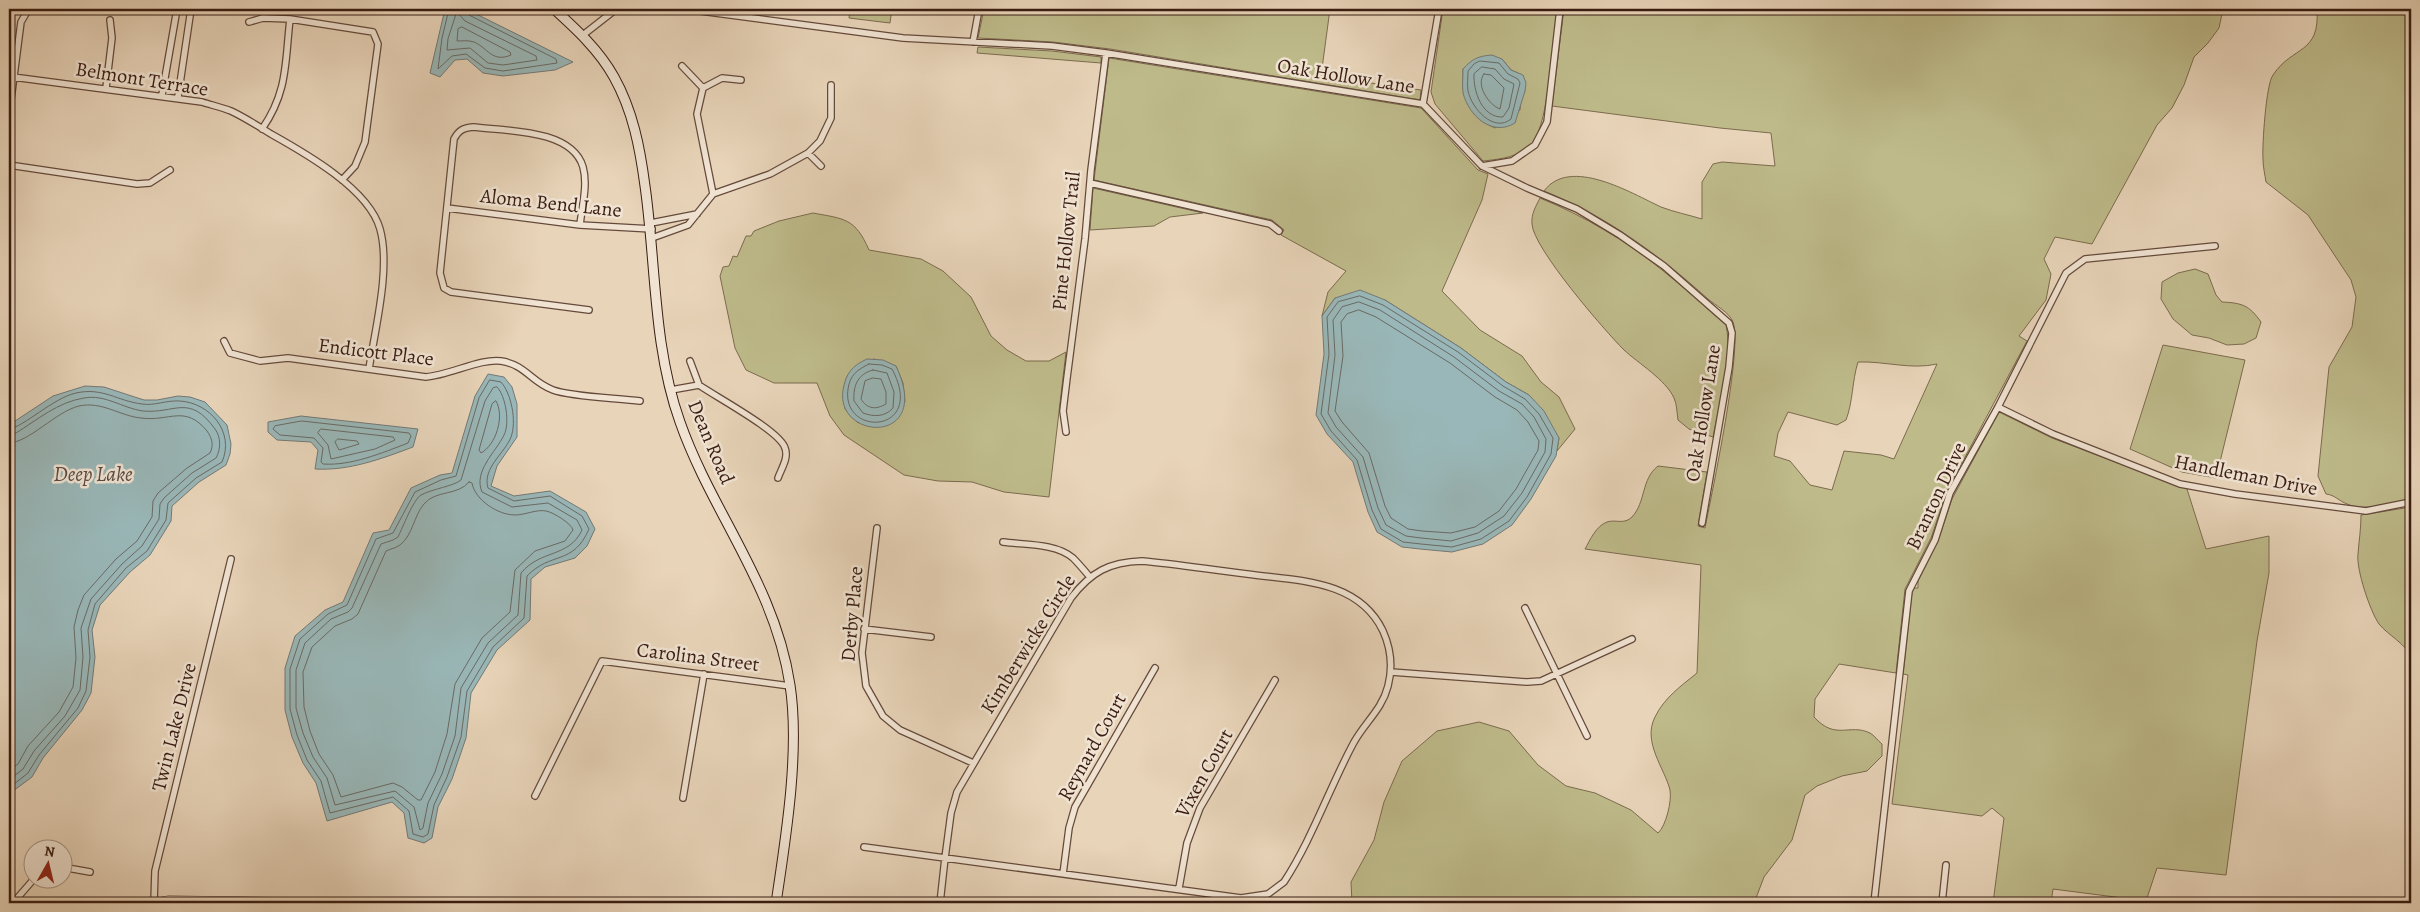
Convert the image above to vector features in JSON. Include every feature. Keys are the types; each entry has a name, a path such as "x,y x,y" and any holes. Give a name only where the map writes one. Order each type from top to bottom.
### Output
{"main road":[{"name":"Dean Road","path":"554,9 583,35 613,74 629,107 640,151 652,230 661,335 671,390 680,422 762,589 779,637 790,686 794,722 793,752 776,903"}],"street":[{"path":"162,95 177,9"},
{"path":"178,97 191,9"},
{"path":"583,35 620,9"},
{"name":"Oak Hollow Lane","path":"685,9 903,38 1052,46 1423,104 1482,166 1577,209 1620,235 1664,266 1729,322 1732,333 1729,367 1702,523"},
{"path":"973,42 979,9"},
{"path":"1423,104 1439,9"},
{"path":"1482,166 1512,162 1535,146 1547,122 1560,9"},
{"path":"9,115 21,22 28,10"},
{"path":"249,22 263,18 290,19 373,32 377,36 378,44 365,142 355,166 342,180"},
{"path":"262,129 278,104 282,90 290,19"},
{"path":"106,88 112,38 110,20"},
{"name":"Pine Hollow Trail","path":"1066,432 1064,403 1106,53"},
{"path":"682,66 703,88"},
{"name":"Belmont Terrace","path":"14,77 178,97 232,112 307,155 342,180 374,215 380,228 383,245 384,264 369,369"},
{"path":"741,80 722,78 703,88 697,114 713,194 770,174 808,153 820,141 831,118 832,85"},
{"path":"580,225 584,180 583,168 573,150 565,143 551,138 473,127 464,128 458,132 454,139 440,273 444,288 451,292 589,310"},
{"path":"808,153 821,166"},
{"path":"9,165 137,184 150,184 170,170"},
{"path":"1090,183 1270,224 1279,232"},
{"name":"Aloma Bend Lane","path":"447,208 580,225 652,230 688,225 713,194"},
{"name":"Aloma Bend Lane","path":"652,230 697,214"},
{"name":"Branton Drive","path":"1874,903 1909,591 1935,540 1950,493 1998,407 2066,273 2085,259 2215,246"},
{"name":"Endicott Place","path":"224,341 230,353 260,362 288,358 426,377 443,376 478,363 499,361 522,368 540,384 556,391 640,401"},
{"path":"690,361 699,384 775,434 786,448 786,458 778,478"},
{"path":"671,390 699,384"},
{"name":"Handleman Drive","path":"1998,407 2053,434 2180,484 2235,494 2366,511 2411,502"},
{"name":"Derby Place","path":"877,528 864,629 862,670 866,686 883,716 900,730 973,763"},
{"path":"1003,542 1063,552 1090,576"},
{"name":"Twin Lake Drive","path":"154,903 155,870 231,559"},
{"name":"Kimberwicke Circle","path":"1142,561 1330,586 1359,601 1380,625 1389,650 1391,672 1381,705 1354,742 1284,882 1268,894 1254,898 1241,898 1179,888 945,858 957,792 1071,598 1090,576 1116,564 1142,561"},
{"path":"1525,608 1587,736"},
{"path":"864,629 931,637"},
{"path":"1391,672 1527,682 1542,680 1632,639"},
{"name":"Carolina Street","path":"535,796 602,661 790,686"},
{"name":"Reynard Court","path":"1063,874 1069,828 1075,806 1155,668"},
{"path":"684,798 704,674"},
{"name":"Vixen Court","path":"1179,888 1187,842 1200,808 1276,680"},
{"path":"864,847 945,858 940,903"},
{"path":"1942,903 1946,865"},
{"path":"72,869 90,872"},
{"path":"13,903 24,890"},
{"path":"154,903 176,900 386,903"}],"shaded area":[{"path":"850,9 892,9 890,23 849,18"},
{"path":"984,9 1330,9 1321,76 1421,90 1420,100 1110,49 1053,42 978,38"},
{"path":"1443,9 1557,9 1550,79 1543,117 1533,142 1523,151 1504,158 1483,161 1435,104 1431,92","holes":["1502,59 1511,70 1518,73 1525,91 1521,98 1520,110 1495,128 1479,118 1469,104 1464,88 1463,69"]},
{"path":"1564,9 2223,9 2219,28 2194,57 2184,85 2172,108 2157,125 2092,244 2055,237 2044,259 2051,274 2046,300 2019,336 2027,341 1947,491 1931,538 1905,589 1896,673 1839,664 1815,699 1814,717 1822,724 1836,730 1862,730 1870,733 1882,744 1882,756 1867,771 1842,776 1817,786 1805,795 1792,840 1764,877 1756,898 1751,903 1352,903 1351,882 1374,840 1384,802 1402,761 1437,731 1479,722 1509,731 1538,765 1566,786 1595,793 1631,810 1658,833 1664,825 1668,813 1670,790 1653,746 1652,726 1663,704 1697,673 1701,565 1585,549 1603,524 1610,521 1626,521 1632,517 1640,505 1649,477 1658,466 1707,472 1698,526 1705,528 1720,454 1734,360 1735,337 1733,322 1726,312 1670,267 1610,224 1544,191 1555,181 1569,177 1585,177 1618,187 1666,209 1702,219 1702,182 1713,164 1722,162 1775,166 1771,133 1552,106","holes":["1858,362 1908,366 1937,364 1894,459 1881,455 1844,451 1832,490 1810,485 1790,461 1774,456 1778,433 1788,412 1837,425 1846,420"]},
{"path":"2317,9 2411,9 2411,498 2370,507 2354,506 2326,494 2318,476 2329,367 2352,327 2356,297 2351,280 2308,215 2266,182 2263,165 2265,116 2268,90 2273,75 2281,65 2310,42 2317,24"},
{"path":"978,47 1052,51 1101,57 1101,63 977,53"},
{"path":"1109,58 1421,108 1478,170 1488,174 1482,200 1442,291 1480,330 1522,356 1541,382 1559,397 1575,429 1557,451 1559,438 1529,395 1506,382 1461,348 1385,300 1335,298 1322,316 1328,292 1346,271 1281,235 1284,230 1272,220 1094,180"},
{"path":"1093,188 1203,213 1170,217 1154,226 1090,230"},
{"path":"1540,198 1588,221 1634,249 1726,325 1728,338 1727,366 1713,437 1689,429 1678,420 1676,403 1670,391 1658,378 1624,350 1571,289 1535,236 1532,220 1535,207"},
{"path":"813,213 848,222 859,232 869,250 921,259 943,271 971,297 991,336 1007,350 1026,361 1049,361 1066,352 1049,497 1004,492 972,482 938,481 904,475 844,435 830,416 817,383 774,383 746,370 735,348 720,276 723,267 729,266 733,256 737,257 746,236 751,236 754,231 779,221","holes":["874,359 896,366 903,383 905,402 858,423 845,409 845,382 847,376 856,368"]},
{"path":"2195,269 2208,274 2216,295 2222,302 2235,303 2249,308 2257,316 2261,322 2256,338 2244,344 2227,345 2209,338 2192,335 2173,319 2161,299 2162,282 2178,273"},
{"path":"2163,345 2245,360 2216,478 2182,472 2130,449"},
{"path":"1999,412 2052,438 2187,489 2206,549 2269,536 2269,573 2257,641 2226,875 2157,868 2146,901 2053,889 2051,903 1993,903 2004,818 1992,808 1982,816 1892,804 1908,675 1903,674 1912,592 1914,588 1918,588 1918,581 1938,541 1952,499"},
{"path":"2411,507 2411,657 2405,648 2375,618 2364,590 2358,554 2361,515"}],"water":[{"path":"445,9 466,9 573,62 555,70 503,76 483,73 467,59 455,60 440,77 430,73"},
{"path":"1492,55 1502,59 1511,70 1523,75 1526,83 1515,123 1506,127 1490,126 1483,122 1470,109 1463,93 1463,69 1476,59"},
{"path":"1360,290 1385,300 1461,348 1506,382 1529,395 1544,411 1559,438 1556,456 1531,499 1512,525 1483,544 1452,552 1402,547 1377,532 1368,512 1353,462 1327,434 1316,415 1324,354 1322,316 1335,298"},
{"path":"867,359 883,360 896,366 904,392 903,411 894,422 881,427 866,426 853,419 845,407 843,390 846,379 857,364"},
{"path":"488,374 504,377 512,387 517,404 517,437 497,466 491,486 514,496 550,491 586,512 595,529 587,546 575,558 545,567 531,579 530,620 497,650 471,693 466,738 452,779 438,807 432,838 424,843 408,838 404,813 392,802 327,821 316,783 303,763 292,737 285,710 285,668 295,636 325,610 343,602 373,533 389,530 411,488 440,475 452,473 475,396"},
{"name":"Deep Lake","path":"85,386 104,387 144,400 157,400 178,396 190,397 205,402 227,425 231,444 230,454 226,465 199,482 172,506 171,521 150,555 130,572 100,605 92,630 95,657 91,693 82,710 43,758 32,777 9,794 9,425 53,396"},
{"path":"301,416 418,429 413,447 377,460 353,466 315,469 318,450 311,442 277,440 268,432 268,422"}]}
